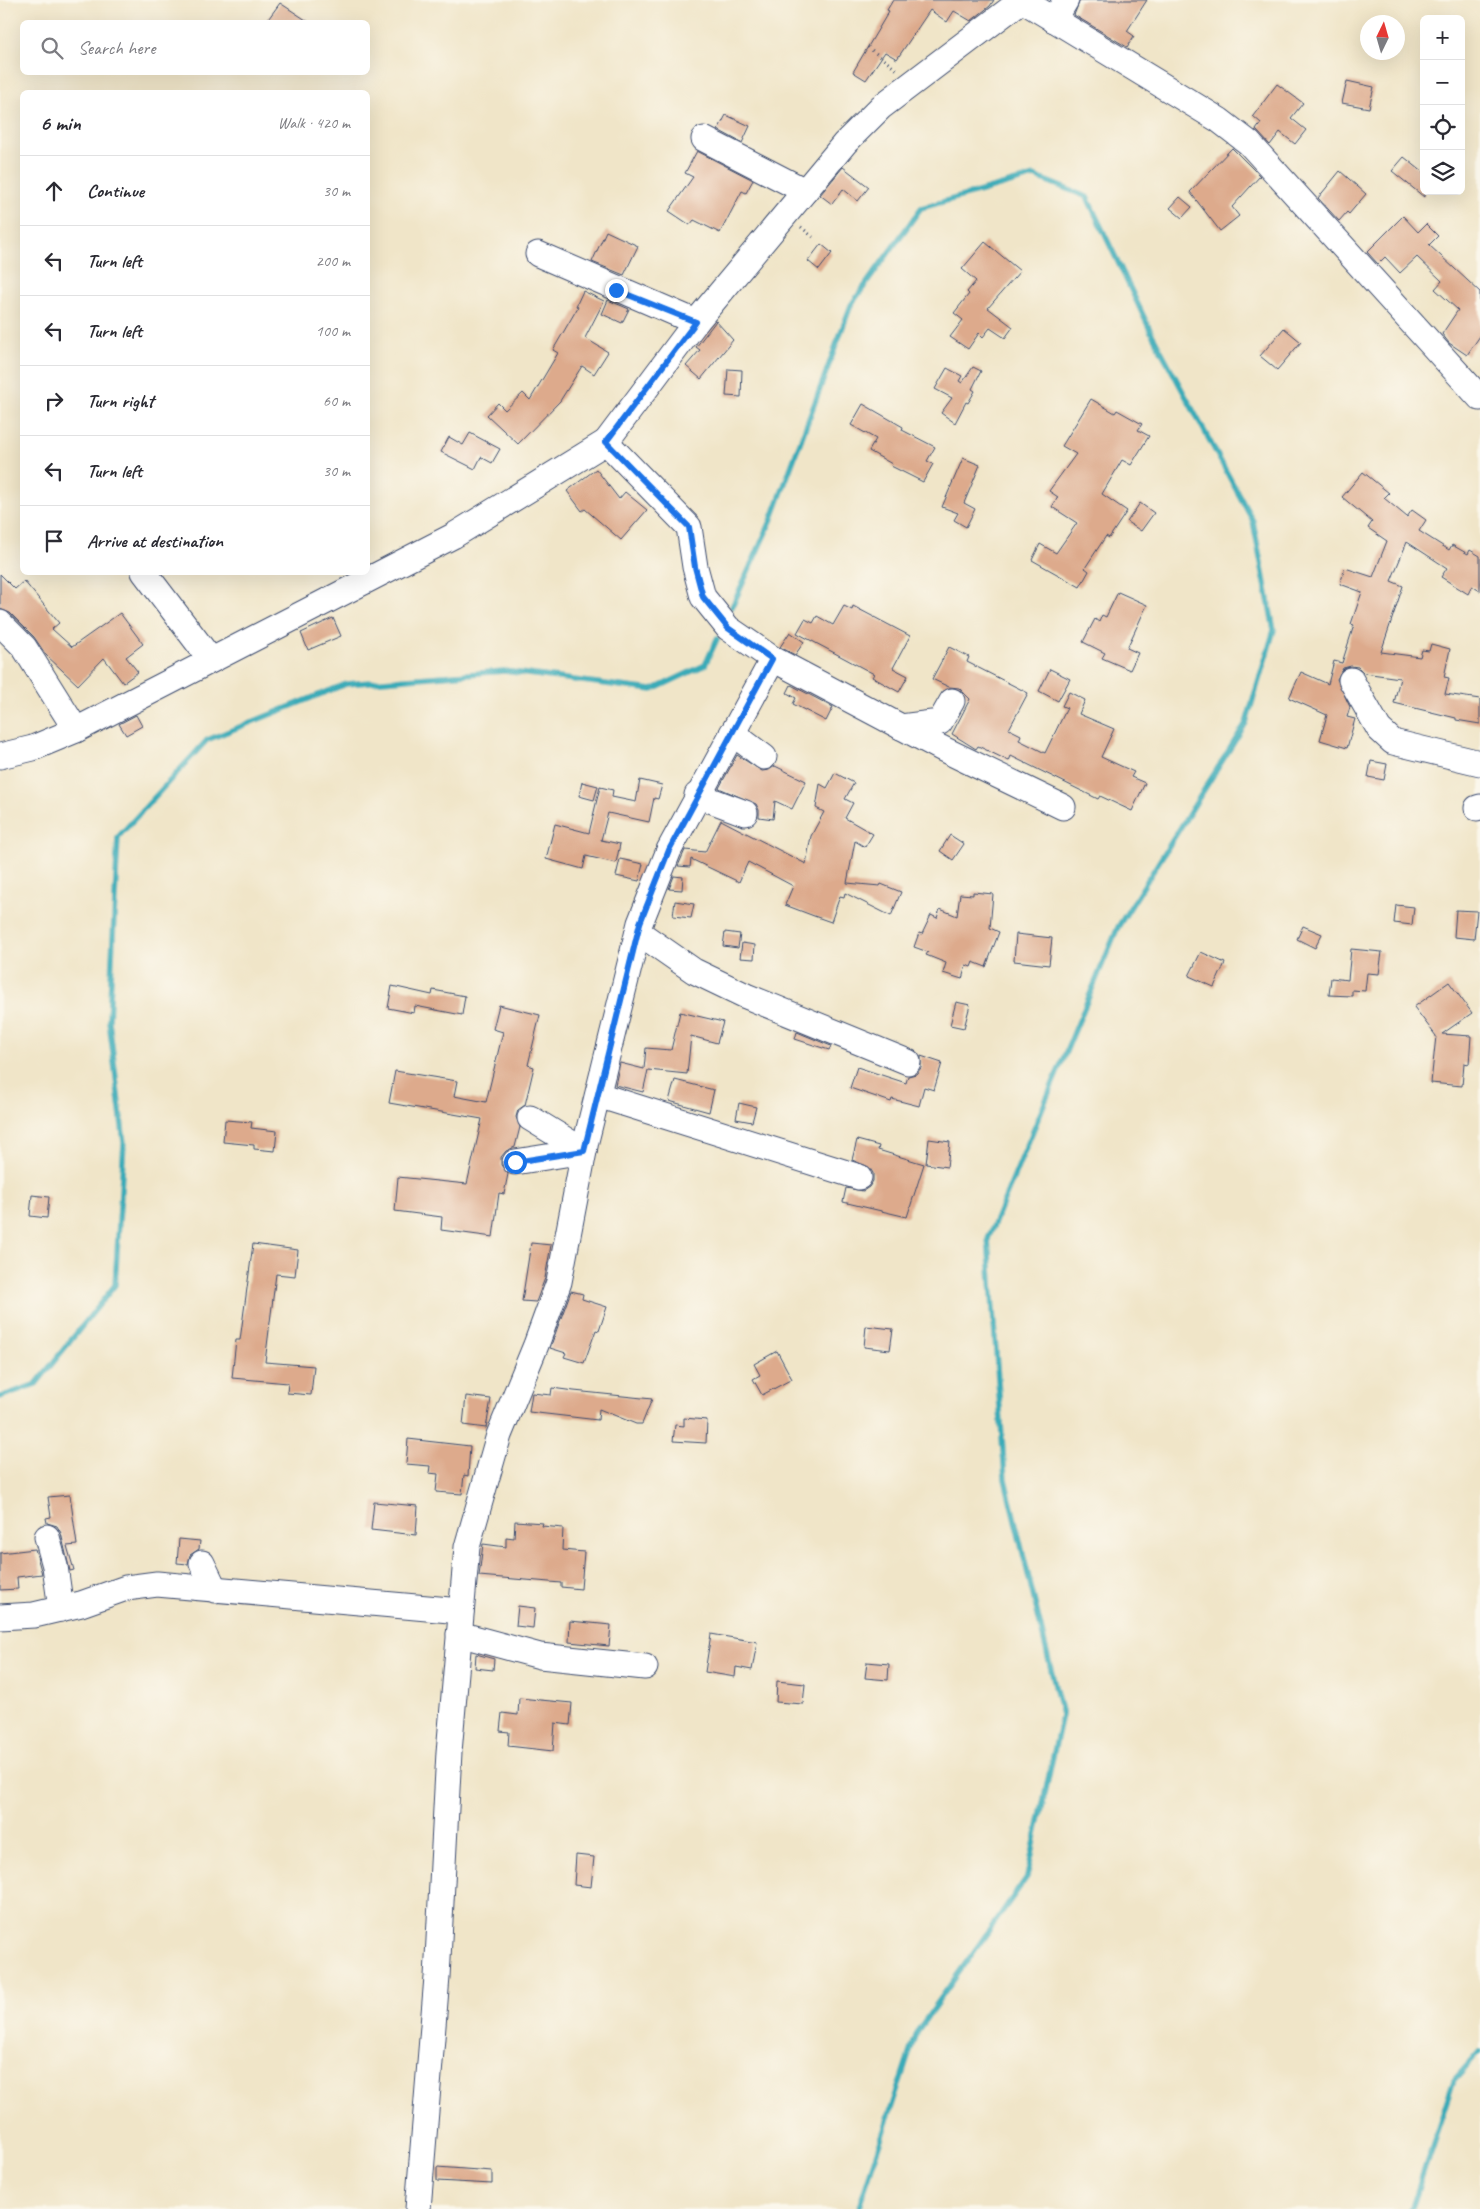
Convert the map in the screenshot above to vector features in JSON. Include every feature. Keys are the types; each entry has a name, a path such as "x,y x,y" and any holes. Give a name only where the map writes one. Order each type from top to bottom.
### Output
{"street":[{"path":"0,756 33,748 76,730 453,536 606,442 696,322 857,131 881,106 1022,0 1060,10 1219,120 1249,143 1480,398"},
{"path":"704,139 805,192"},
{"path":"538,254 696,322"},
{"path":"606,442 689,527 695,567 703,597 728,628 765,654 901,727 1064,807"},
{"path":"146,575 211,660"},
{"path":"0,623 24,647 76,730"},
{"path":"418,2209 437,1977 449,1752 467,1547 499,1435 536,1345 559,1282 584,1151 638,932 669,850 732,733 765,654"},
{"path":"1351,680 1379,729 1393,742 1480,763"},
{"path":"901,727 940,722 952,701"},
{"path":"732,733 764,757"},
{"path":"697,795 745,813"},
{"path":"638,932 694,971 746,996 908,1062"},
{"path":"598,1095 859,1177"},
{"path":"530,1118 584,1151"},
{"path":"515,1162 584,1151"},
{"path":"47,1538 55,1566 61,1609"},
{"path":"202,1563 215,1590"},
{"path":"0,1617 34,1615 81,1604 126,1588 157,1584 460,1623 540,1656 645,1668"}],"path":[{"path":"868,47 912,82"}],"building":[{"path":"893,0 994,0 990,6 971,21 954,11 947,22 930,10 897,59 885,52 866,80 853,72 889,11 887,10"},
{"path":"1080,0 1147,0 1127,31 1134,36 1127,47 1074,15"},
{"path":"280,3 306,20 267,20"},
{"path":"1347,81 1374,87 1369,108 1342,103"},
{"path":"1277,84 1303,103 1291,118 1306,130 1295,144 1280,132 1270,145 1256,130 1261,123 1253,116"},
{"path":"726,115 750,126 742,143 718,130"},
{"path":"1232,148 1260,176 1232,207 1239,216 1220,231 1190,192"},
{"path":"697,151 753,180 746,193 742,191 720,233 694,220 690,225 669,211 693,177 685,173"},
{"path":"1404,157 1420,170 1420,194 1392,171"},
{"path":"843,167 869,187 858,201 843,189 832,204 820,195"},
{"path":"1340,171 1366,194 1349,214 1347,212 1339,221 1318,198"},
{"path":"1180,197 1192,207 1182,218 1170,208"},
{"path":"1403,216 1418,232 1426,224 1438,236 1429,245 1480,292 1480,336 1467,355 1449,343 1442,334 1458,310 1435,289 1442,281 1417,257 1400,273 1385,257 1378,264 1367,252"},
{"path":"606,231 638,246 624,275 592,262"},
{"path":"985,242 1020,271 988,308 1013,327 1005,338 990,328 983,337 979,333 968,349 950,337 963,320 954,313 969,294 967,292 976,281 962,269"},
{"path":"821,244 832,253 819,270 808,261"},
{"path":"583,291 604,301 585,338 608,352 594,374 582,366 560,401 518,444 487,415 498,403 505,410 523,393 530,400 558,353 553,350 578,307 576,306"},
{"path":"608,300 629,309 622,323 602,314"},
{"path":"716,321 733,340 701,379 686,366 700,350 696,347"},
{"path":"1284,328 1301,342 1277,370 1260,356"},
{"path":"973,367 981,371 972,389 975,391 968,403 966,402 955,423 941,413 952,398 935,389 947,368 962,376 959,381 962,383"},
{"path":"728,369 742,370 741,397 726,396"},
{"path":"1091,399 1115,413 1117,410 1142,424 1138,430 1149,436 1131,465 1122,460 1102,494 1127,511 1109,538 1106,536 1085,568 1089,571 1080,587 1032,560 1040,544 1056,553 1077,523 1052,507 1058,497 1049,491 1076,454 1062,446"},
{"path":"863,404 903,427 902,430 935,447 927,461 933,464 923,482 891,466 892,464 869,451 876,439 851,425"},
{"path":"470,433 500,449 492,463 481,457 475,469 441,452 449,437 463,445"},
{"path":"963,458 980,465 964,503 975,509 966,527 954,520 958,513 942,507"},
{"path":"596,469 619,499 625,492 647,510 621,540 585,509 582,511 567,491"},
{"path":"1363,472 1389,493 1384,498 1407,517 1412,510 1426,520 1419,531 1449,550 1452,545 1468,554 1470,550 1480,556 1480,591 1472,586 1468,594 1441,577 1447,568 1407,542 1391,581 1403,586 1381,652 1420,657 1422,650 1429,651 1431,644 1450,649 1444,677 1449,678 1445,694 1480,699 1480,724 1456,720 1456,718 1394,703 1400,678 1364,673 1358,667 1351,666 1343,668 1337,679 1350,707 1347,717 1355,719 1347,748 1320,740 1327,715 1289,698 1301,672 1328,684 1334,661 1342,663 1354,625 1351,624 1362,592 1340,584 1345,568 1373,577 1387,541 1368,528 1372,522 1342,497"},
{"path":"1140,503 1154,513 1141,531 1127,522"},
{"path":"0,574 15,589 24,581 59,623 52,629 72,647 120,613 143,644 126,657 138,672 123,683 104,658 78,685 46,655 34,637 10,613 0,609"},
{"path":"1118,592 1147,605 1127,648 1138,653 1130,670 1102,658 1105,653 1083,642 1095,619 1099,622 1102,615 1106,617"},
{"path":"844,606 852,610 853,606 910,636 893,668 908,676 899,692 872,677 874,674 797,633 805,619 813,623 817,616 833,625"},
{"path":"333,618 341,636 308,650 301,633"},
{"path":"790,632 804,642 795,655 780,647"},
{"path":"949,647 969,657 967,662 1028,693 1009,729 1021,735 1019,740 1045,753 1067,708 1062,706 1069,692 1085,700 1079,714 1114,729 1101,757 1134,772 1131,777 1145,783 1132,811 1100,796 1098,799 1011,756 1009,761 978,746 976,749 952,734 970,699 959,688 949,687 932,679"},
{"path":"1050,669 1070,679 1058,701 1039,691"},
{"path":"791,685 833,707 826,721 793,704 796,698 787,693"},
{"path":"136,715 142,726 126,735 119,724"},
{"path":"737,755 762,771 769,770 775,766 806,781 792,809 775,801 773,819 759,817 759,810 756,804 719,788"},
{"path":"1371,761 1387,764 1384,780 1368,777"},
{"path":"835,773 854,783 845,799 853,803 845,818 873,834 865,847 855,841 847,883 880,886 881,884 901,892 891,916 845,893 844,897 840,896 831,922 814,916 785,905 793,886 748,862 739,882 691,859 690,867 678,866 685,850 705,852 721,820 806,864 811,836 824,812 816,808 820,784 827,788"},
{"path":"640,780 662,785 658,799 654,798 649,822 608,813 601,840 620,844 616,863 586,856 583,869 546,859 555,824 589,833 600,787 613,790 612,797 636,802"},
{"path":"582,782 598,786 594,800 579,796"},
{"path":"950,835 964,844 953,860 940,851"},
{"path":"620,859 643,864 639,881 616,876"},
{"path":"674,876 683,877 682,890 669,889"},
{"path":"973,892 993,894 990,928 999,932 986,967 973,962 971,967 966,965 962,979 943,973 946,963 926,955 928,952 914,947 919,933 922,934 931,915 937,918 940,909 957,916 960,894 973,895"},
{"path":"675,901 694,904 691,918 673,916"},
{"path":"1396,905 1414,907 1412,925 1394,923"},
{"path":"1456,910 1477,911 1474,939 1454,937"},
{"path":"1303,926 1322,934 1315,948 1297,939"},
{"path":"725,932 740,934 738,948 723,946"},
{"path":"1016,934 1052,938 1049,965 1014,961"},
{"path":"742,943 755,945 754,959 740,958"},
{"path":"1351,949 1382,952 1379,974 1367,973 1365,991 1352,990 1352,996 1329,995 1331,978 1348,980"},
{"path":"1201,952 1225,963 1214,987 1189,976"},
{"path":"1449,982 1472,1013 1442,1034 1471,1036 1469,1064 1464,1063 1462,1086 1431,1083 1436,1036 1414,1007"},
{"path":"392,986 432,995 433,990 465,996 462,1015 415,1006 414,1013 388,1008"},
{"path":"956,1002 970,1005 964,1028 950,1025"},
{"path":"499,1005 540,1015 528,1065 534,1067 525,1105 518,1110 516,1117 520,1127 515,1147 506,1151 501,1157 501,1165 508,1174 504,1194 499,1193 493,1237 441,1230 442,1217 395,1211 398,1177 467,1184 482,1119 389,1103 395,1071 457,1081 454,1096 486,1102 503,1032 493,1029"},
{"path":"680,1012 723,1022 717,1043 691,1036 687,1074 648,1070 643,1092 615,1085 620,1063 644,1069 646,1048 671,1050"},
{"path":"797,1032 831,1046 829,1050 795,1039"},
{"path":"921,1056 942,1063 934,1090 924,1087 919,1106 892,1099 891,1102 850,1088 857,1067 906,1083 908,1076 916,1074 921,1068"},
{"path":"675,1080 714,1090 709,1112 669,1101"},
{"path":"739,1103 756,1107 752,1122 736,1119"},
{"path":"225,1120 252,1122 251,1128 277,1131 275,1151 254,1149 254,1145 223,1142"},
{"path":"929,1139 950,1142 947,1167 926,1164"},
{"path":"857,1140 879,1146 878,1150 924,1164 907,1217 843,1202 846,1188 863,1191 873,1181 873,1173 869,1167 852,1160"},
{"path":"32,1195 49,1197 47,1218 30,1216"},
{"path":"531,1243 551,1245 545,1278 536,1302 522,1301"},
{"path":"253,1244 298,1250 295,1276 276,1274 265,1362 314,1366 311,1395 287,1393 288,1383 232,1378 236,1340 240,1340"},
{"path":"571,1291 583,1294 582,1299 607,1307 599,1331 596,1330 584,1363 564,1357 566,1353 550,1348"},
{"path":"866,1326 893,1329 890,1350 864,1347"},
{"path":"777,1351 792,1379 762,1395 753,1379 760,1375 754,1364"},
{"path":"552,1388 652,1399 642,1424 636,1424 599,1409 598,1420 529,1412 532,1393 551,1395"},
{"path":"466,1396 491,1399 486,1428 463,1425"},
{"path":"684,1418 707,1420 706,1443 673,1441 675,1425 684,1426"},
{"path":"408,1439 470,1446 468,1476 464,1475 462,1494 436,1492 438,1474 429,1473 430,1466 406,1464"},
{"path":"70,1495 77,1545 67,1546 74,1570 70,1571 61,1533 57,1526 47,1523 46,1518 51,1517 48,1497"},
{"path":"374,1502 418,1506 416,1535 371,1530"},
{"path":"515,1521 543,1523 542,1526 563,1528 562,1550 584,1552 581,1589 561,1587 561,1583 479,1576 483,1544 506,1547 506,1537 514,1538"},
{"path":"179,1539 200,1541 199,1549 190,1555 188,1564 177,1563"},
{"path":"35,1549 42,1574 17,1577 18,1589 0,1590 0,1553"},
{"path":"518,1606 535,1608 533,1628 516,1626"},
{"path":"570,1621 611,1625 609,1646 569,1642"},
{"path":"711,1634 757,1642 752,1670 736,1667 735,1677 705,1672"},
{"path":"476,1654 494,1659 493,1670 475,1668"},
{"path":"867,1662 889,1664 888,1680 865,1678"},
{"path":"777,1681 805,1684 803,1704 776,1702"},
{"path":"519,1698 572,1703 570,1725 555,1723 553,1751 508,1746 509,1732 500,1731 502,1713 518,1715"},
{"path":"576,1855 594,1857 591,1887 574,1885"},
{"path":"437,2167 492,2171 492,2184 437,2181"}],"waterway":[{"path":"732,607 771,521 851,305 921,208 1034,176 1087,197 1152,334 1253,521 1274,630 1246,723 1118,927 988,1239 1005,1479 1062,1715 1027,1877 916,2033 858,2209"},
{"path":"0,1397 36,1384 115,1285 124,1143 109,1021 118,837 207,740 346,684 504,671 652,690 705,665 717,639"},
{"path":"1411,2209 1454,2080 1480,2051"}],"route":[{"path":"515,1162 584,1151 640,923 669,850 772,659 728,628 703,597 695,567 692,536 689,527 606,442 696,322 616,290"}]}
